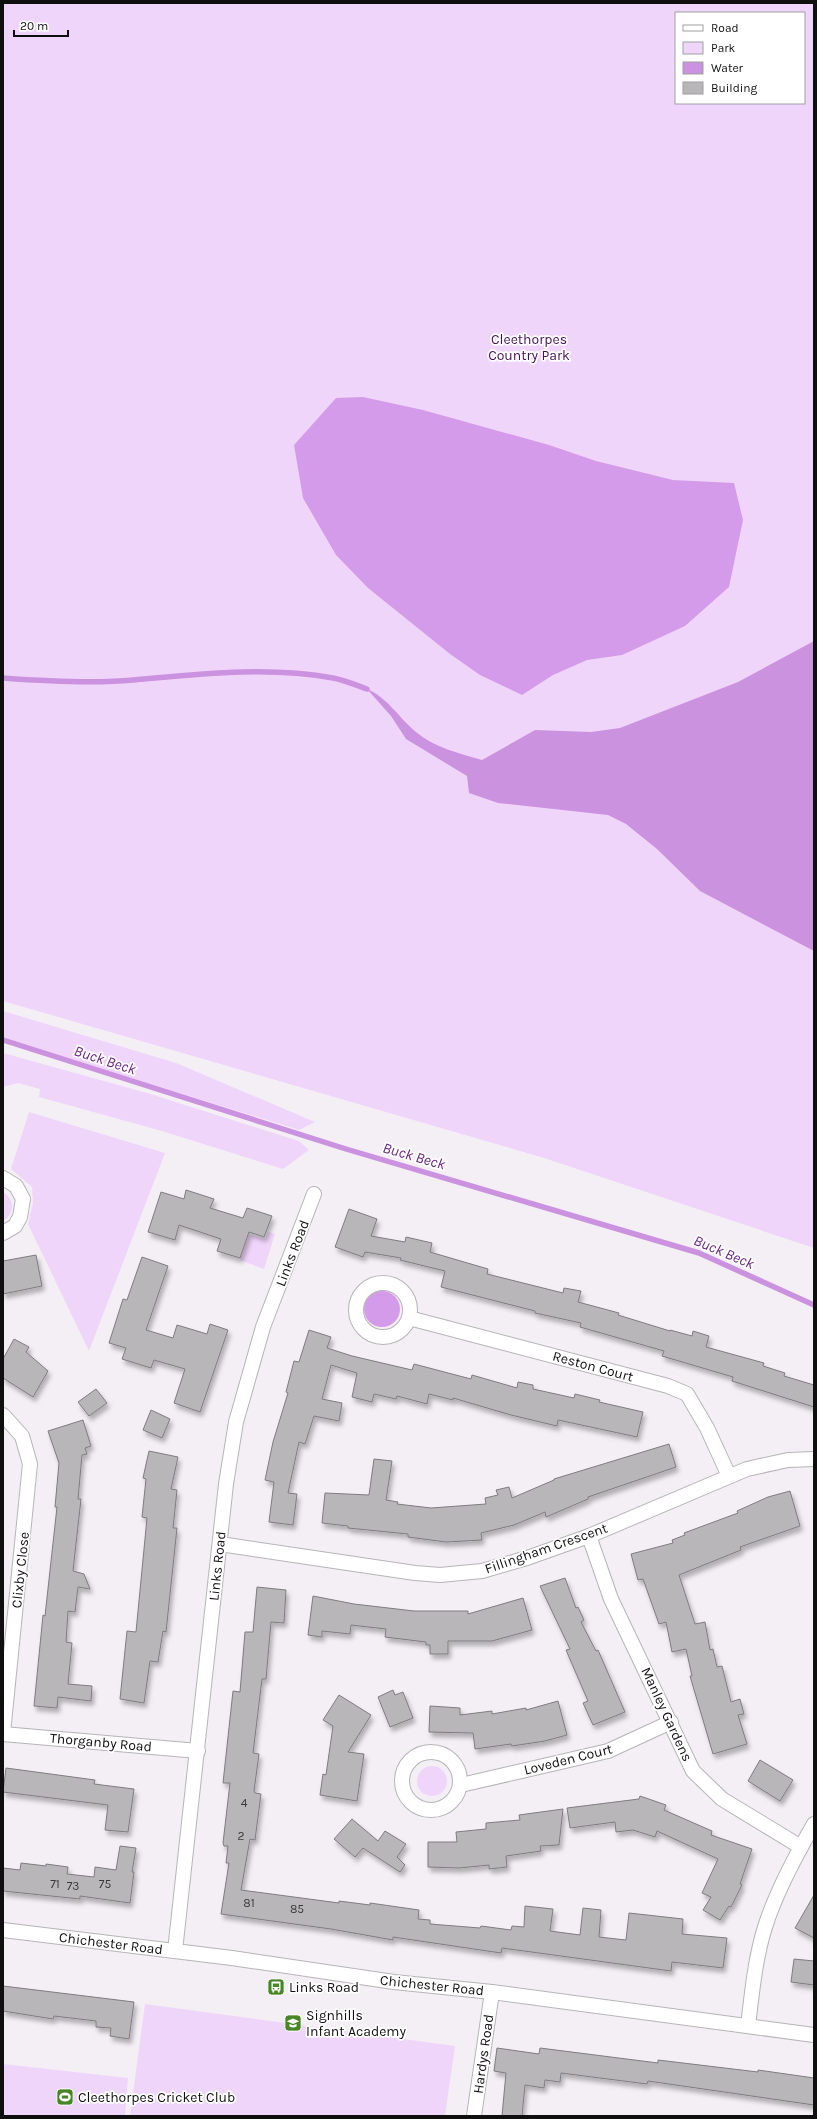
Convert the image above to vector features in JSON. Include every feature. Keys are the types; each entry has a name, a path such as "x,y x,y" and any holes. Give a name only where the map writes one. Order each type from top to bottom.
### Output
{"street":[{"path":"3,1178 16,1186 23,1199 20,1217 15,1226 3,1233"},
{"name":"Links Road","path":"175,1951 220,1544 236,1422 263,1327 314,1194"},
{"name":"Reston Court","path":"409,1318 668,1386 686,1394 707,1428 730,1476"},
{"name":"Clixby Close","path":"3,1415 22,1436 30,1464 3,1733"},
{"name":"Fillingham Crescent","path":"220,1544 309,1559 440,1575 482,1571 527,1558 589,1536 747,1469 788,1460 814,1459"},
{"name":"Manley Gardens","path":"589,1536 611,1599 671,1722 693,1771 722,1799 801,1847"},
{"name":"Loveden Court","path":"461,1785 608,1751 671,1722"},
{"name":"Thorganby Road","path":"3,1733 198,1751"},
{"path":"423,1752 442,1753 453,1760 460,1772 461,1785 456,1797 446,1806 435,1810 422,1809 412,1803 405,1794 402,1783 403,1772 409,1762 423,1752"},
{"path":"748,2026 754,1978 765,1926 801,1847 814,1824"},
{"name":"Chichester Road","path":"3,1930 175,1951 394,1982 492,1992 814,2035"},
{"name":"Hardys Road","path":"474,2116 492,1992"}],"green space":[{"name":"Cleethorpes Country Park","path":"3,3 814,3 814,1248 541,1157 3,1001"},
{"path":"3,1011 176,1063 315,1122 299,1130 3,1038"},
{"path":"3,1053 147,1093 299,1141 309,1150 283,1169 162,1131 39,1097 40,1089 18,1083 3,1087"},
{"path":"29,1112 165,1153 89,1351 28,1224 33,1203 32,1187 11,1169"},
{"path":"3,1192 10,1198 12,1206 10,1214 3,1221"},
{"path":"268,1232 275,1234 264,1269 240,1260 248,1234 265,1239"},
{"path":"432,1766 443,1770 447,1781 443,1792 432,1796 421,1792 417,1781 421,1770"},
{"name":"Signhills Infant Academy","path":"145,2004 455,2046 445,2116 130,2116"},
{"name":"Cleethorpes Cricket Club","path":"3,2064 128,2078 125,2116 3,2116"}],"shaded area":[{"path":"363,397 423,410 549,445 596,461 673,480 734,483 743,520 729,587 685,626 622,655 587,660 553,675 522,695 480,675 450,654 368,588 336,555 303,498 294,445 336,398"},
{"path":"386,1291 395,1296 399,1302 399,1316 395,1322 386,1327 378,1327 369,1322 365,1316 364,1305 369,1296 375,1292"}],"water":[{"path":"814,641 814,951 700,891 657,849 626,824 608,815 498,803 469,793 467,776 406,739 391,716 367,689 381,698 423,738 439,746 482,760 535,730 591,732 620,728 738,682"}],"building":[{"path":"186,1190 214,1199 210,1208 243,1218 247,1208 272,1216 264,1237 249,1232 240,1258 217,1251 221,1239 179,1225 175,1240 148,1232 161,1192 184,1199"},
{"path":"349,1209 377,1219 371,1236 405,1242 406,1237 432,1243 430,1252 488,1269 487,1274 563,1293 564,1288 581,1291 578,1302 619,1313 618,1315 670,1331 692,1336 693,1331 709,1336 706,1347 764,1363 763,1366 785,1373 784,1376 814,1385 814,1407 732,1381 733,1377 662,1356 664,1351 580,1327 581,1323 535,1313 535,1311 441,1287 445,1271 400,1260 401,1258 365,1252 363,1257 335,1247"},
{"path":"36,1255 42,1286 3,1294 3,1261"},
{"path":"142,1257 168,1266 146,1330 173,1338 177,1325 207,1334 210,1324 228,1330 200,1412 174,1403 185,1369 154,1360 151,1368 122,1359 126,1348 109,1343 123,1299 127,1300"},
{"path":"309,1330 331,1337 327,1348 352,1356 412,1370 414,1364 471,1379 472,1375 517,1388 518,1382 533,1385 533,1389 574,1398 575,1394 600,1400 599,1402 643,1412 637,1437 558,1420 557,1426 511,1415 453,1398 453,1400 429,1394 427,1404 397,1396 396,1399 374,1394 372,1402 352,1397 357,1373 331,1365 322,1399 342,1403 339,1421 314,1416 305,1444 299,1442 288,1493 297,1494 293,1525 269,1522 274,1482 265,1480 273,1442 288,1393 286,1392 294,1361 299,1362"},
{"path":"14,1339 29,1347 26,1352 48,1371 33,1397 3,1378 3,1359"},
{"path":"96,1389 107,1403 89,1416 78,1402"},
{"path":"151,1410 170,1419 162,1438 143,1430"},
{"path":"83,1420 91,1446 85,1448 87,1454 82,1455 78,1499 81,1499 73,1571 84,1574 90,1589 78,1587 75,1612 68,1611 66,1642 72,1643 68,1684 92,1686 91,1701 58,1697 57,1708 34,1706 43,1615 45,1616 57,1507 55,1507 59,1463 48,1431"},
{"path":"669,1444 676,1467 588,1497 588,1499 546,1517 545,1512 514,1525 481,1533 482,1540 446,1542 408,1537 408,1534 348,1528 348,1526 322,1523 325,1493 369,1495 374,1459 392,1461 386,1500 398,1502 397,1504 431,1508 486,1504 485,1498 498,1495 496,1490 509,1487 512,1498 554,1479"},
{"path":"149,1451 178,1457 171,1489 177,1490 173,1528 177,1528 166,1632 163,1631 158,1662 150,1661 144,1703 120,1699 127,1631 136,1632 147,1518 142,1517 146,1479 143,1478"},
{"path":"790,1491 800,1526 740,1547 741,1550 679,1575 695,1624 705,1622 710,1650 713,1649 717,1667 722,1666 731,1702 740,1699 744,1714 738,1715 747,1744 713,1754 690,1676 692,1676 686,1649 672,1652 666,1622 659,1624 643,1579 638,1580 631,1554 673,1543 672,1540 685,1535 684,1533 738,1513 737,1511 768,1497"},
{"path":"565,1578 576,1608 578,1607 584,1620 581,1622 596,1651 598,1650 625,1712 593,1725 583,1703 588,1701 566,1650 570,1649 540,1586"},
{"path":"257,1587 286,1590 284,1623 271,1622 266,1679 262,1679 253,1753 259,1754 254,1791 255,1793 261,1794 255,1840 250,1839 241,1890 339,1903 339,1901 370,1905 370,1903 419,1910 418,1919 430,1920 430,1924 480,1928 481,1926 511,1930 512,1926 524,1927 525,1906 553,1909 550,1931 580,1935 583,1908 601,1910 599,1937 626,1940 629,1913 683,1919 682,1934 727,1938 723,1968 672,1962 671,1971 502,1948 501,1953 393,1937 393,1940 331,1929 221,1914 229,1863 226,1863 228,1846 224,1846 223,1843 230,1783 223,1783 233,1691 240,1692 245,1632 253,1632"},
{"path":"313,1596 354,1604 414,1611 468,1611 468,1614 523,1598 532,1630 492,1641 448,1641 448,1654 430,1654 430,1645 426,1645 426,1642 385,1637 386,1629 351,1625 350,1634 322,1631 322,1637 308,1635"},
{"path":"393,1690 395,1695 403,1692 413,1718 390,1727 378,1697"},
{"path":"339,1695 371,1715 348,1752 364,1754 357,1801 320,1795 323,1774 326,1775 333,1726 323,1720"},
{"path":"558,1701 567,1735 545,1741 512,1746 511,1744 475,1749 473,1733 429,1732 430,1706 460,1708 460,1715 492,1711 492,1714 526,1708 526,1710"},
{"path":"760,1760 793,1780 780,1801 748,1781"},
{"path":"6,1768 95,1780 94,1784 134,1789 128,1832 105,1830 108,1805 3,1792"},
{"path":"640,1796 666,1805 664,1810 712,1831 711,1835 752,1849 740,1884 742,1885 731,1907 729,1906 720,1920 703,1910 711,1897 702,1893 718,1859 657,1831 655,1837 633,1830 616,1832 615,1822 570,1828 567,1808 639,1799"},
{"path":"563,1809 559,1845 540,1846 541,1851 506,1856 507,1867 489,1869 489,1865 459,1868 428,1867 428,1842 457,1842 456,1832 486,1829 486,1823 520,1820 519,1815"},
{"path":"352,1819 378,1841 385,1831 406,1844 397,1857 405,1865 400,1872 363,1848 355,1857 334,1839"},
{"path":"120,1846 136,1848 132,1872 134,1872 130,1903 80,1896 80,1899 3,1891 3,1868 20,1870 21,1863 46,1866 46,1864 68,1867 67,1874 94,1877 95,1867 116,1870"},
{"path":"814,1895 814,1938 795,1928"},
{"path":"794,1959 814,1961 814,1985 791,1982"},
{"path":"3,1986 134,2002 129,2039 110,2036 111,2028 96,2027 96,2021 54,2016 53,2019 3,2011"},
{"path":"497,2048 539,2054 540,2048 658,2063 658,2060 758,2072 758,2070 814,2078 814,2105 648,2081 647,2084 561,2073 560,2082 545,2080 544,2088 525,2085 522,2116 502,2116 506,2073 494,2071"}],"waterway":[{"path":"3,678 101,682 233,672 284,672 333,678 367,689"},
{"name":"Buck Beck","path":"3,1040 346,1149 699,1253 814,1305"}],"place":[{"name":"Links Road","path":"276,1987"},
{"name":"Signhills Infant Academy","path":"293,2023"},
{"name":"Cleethorpes Cricket Club","path":"65,2097"}]}
